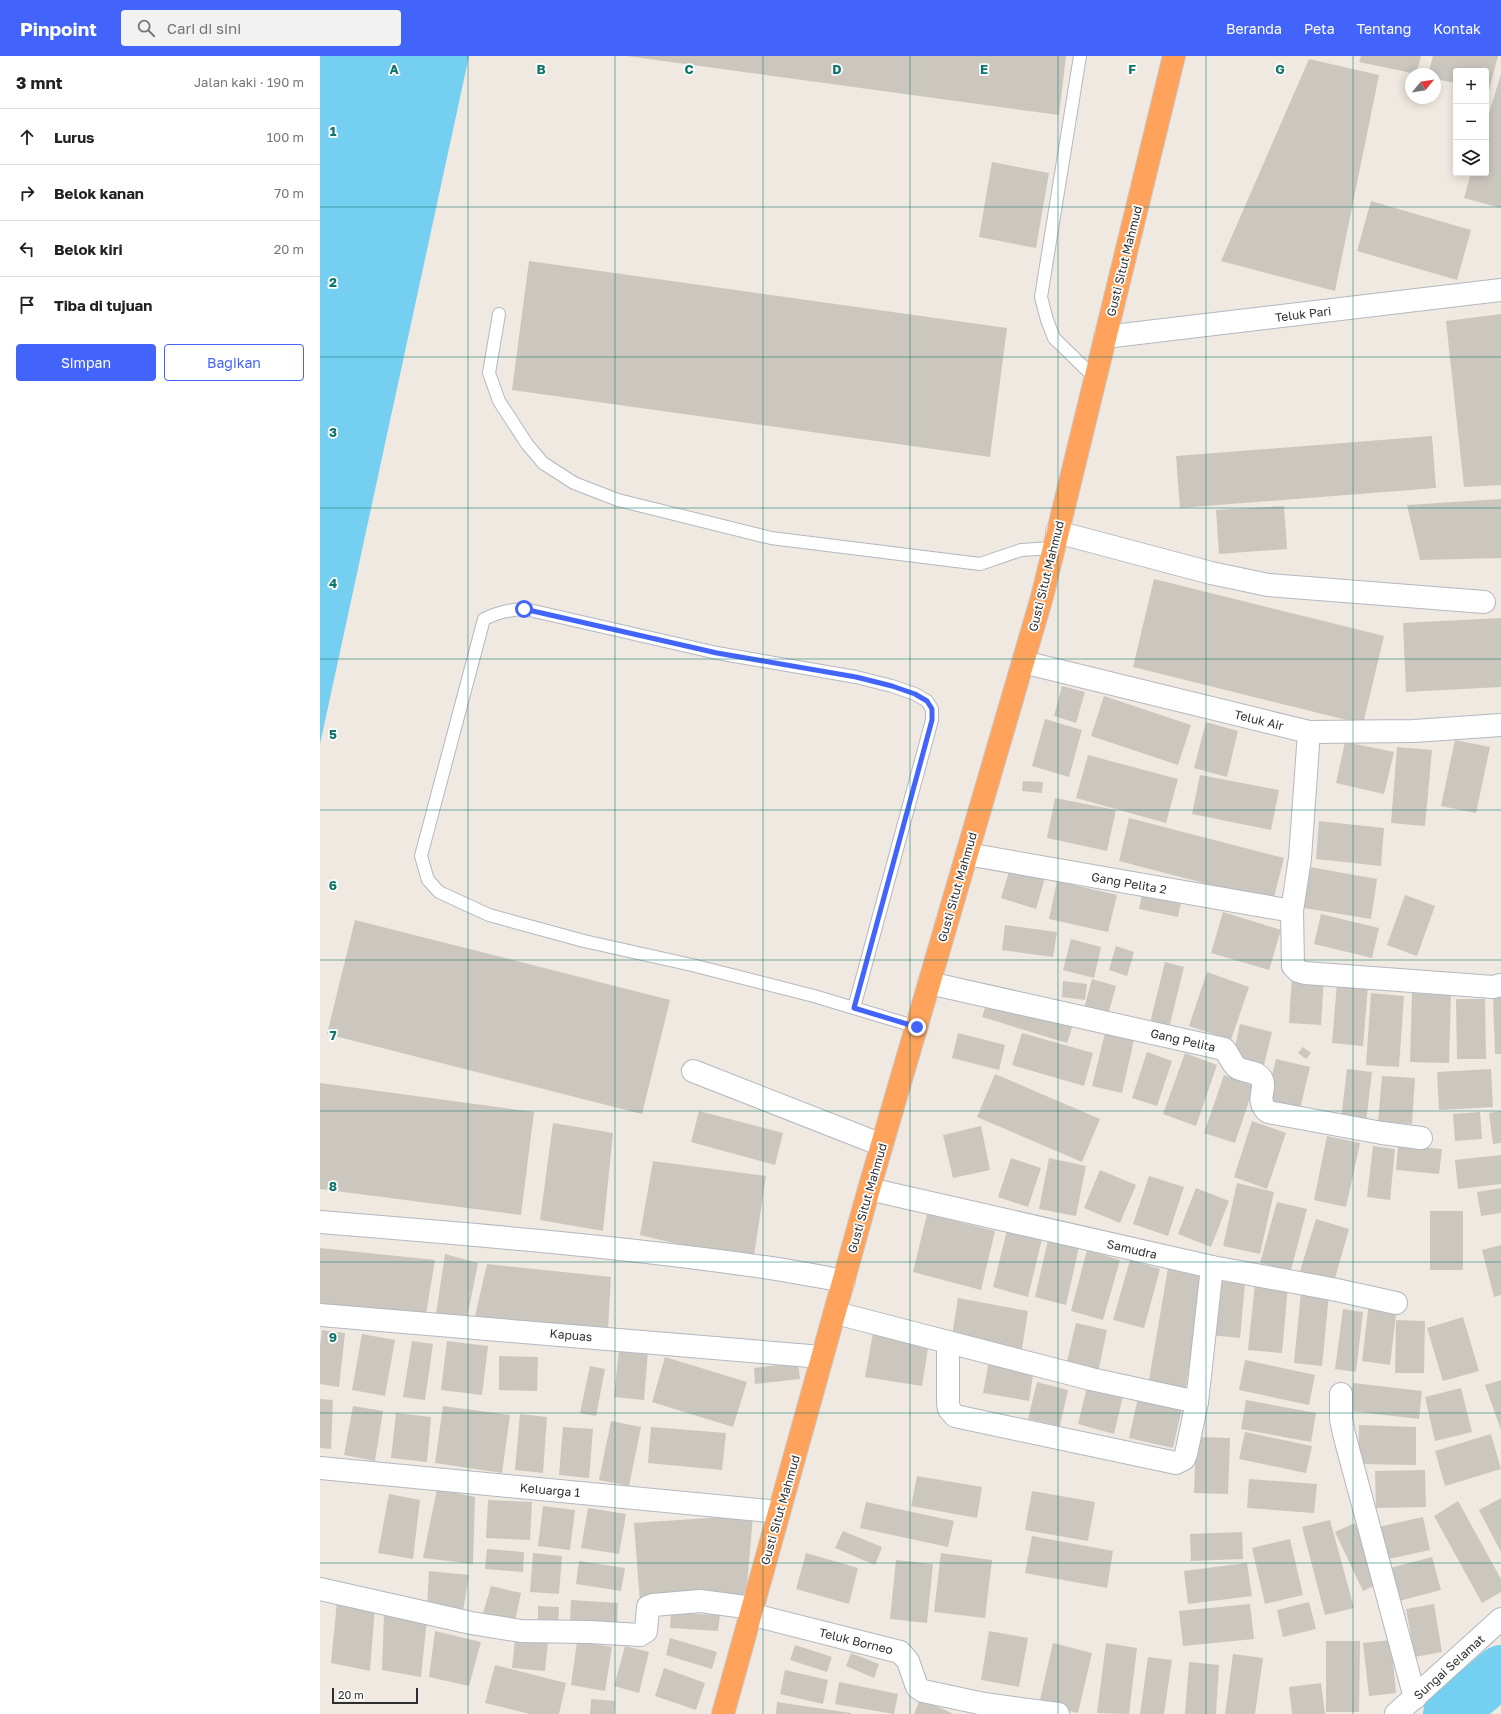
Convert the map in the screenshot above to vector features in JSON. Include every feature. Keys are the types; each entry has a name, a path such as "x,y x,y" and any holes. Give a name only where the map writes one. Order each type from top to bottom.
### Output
{"highway":[{"name":"Gusti Situt Mahmud","path":"723,1714 822,1357 836,1313 869,1189 1042,597 1174,56"}],"street":[{"name":"Teluk Pari","path":"1105,337 1501,290"},
{"path":"1055,540 1268,584 1484,602"},
{"name":"Teluk Air","path":"1022,662 1308,732 1414,731 1501,726"},
{"path":"1308,732 1300,858 1292,911 1293,966 1305,973 1493,988 1501,985"},
{"name":"Gang Pelita 2","path":"967,854 1292,911"},
{"name":"Gang Pelita","path":"929,984 1224,1049 1230,1056 1232,1064 1239,1069 1257,1074 1261,1077 1262,1104 1268,1112 1382,1133 1421,1138"},
{"path":"693,1071 882,1145"},
{"name":"Samudra","path":"869,1189 1212,1267 1396,1304"},
{"path":"320,1222 498,1237 673,1256 765,1267 844,1281"},
{"path":"948,1342 948,1404 952,1413 961,1417 1176,1463 1180,1462 1186,1454 1197,1402 1212,1267"},
{"path":"836,1313 1091,1379 1197,1402"},
{"name":"Kapuas","path":"320,1314 822,1357"},
{"path":"1341,1394 1341,1419 1344,1434 1415,1698"},
{"name":"Keluarga 1","path":"320,1468 779,1512"},
{"name":"Teluk Borneo","path":"320,1589 471,1623 520,1631 590,1632 640,1635 646,1631 648,1608 653,1605 700,1601 751,1611 900,1652 908,1661 917,1687 923,1691 983,1709 1058,1714"},
{"name":"Sungai Selamat","path":"1396,1714 1501,1619"}],"lane":[{"path":"1080,56 1041,297 1047,320 1054,338 1095,378"},
{"path":"498,314 488,373 499,401 527,444 544,463 574,483 618,500 771,538 980,564 1055,540"},
{"path":"854,1008 932,720 932,709 927,701 915,694 892,686 856,677 717,653 524,609 508,610 496,613 484,619 421,856 428,880 439,892 489,915 584,941 692,965 854,1008 917,1027"}],"water":[{"path":"320,56 469,56 320,744"}],"building":[{"path":"627,56 1066,56 1059,115"},
{"path":"1361,56 1421,56 1418,68 1405,68 1405,72 1359,62"},
{"path":"1433,56 1498,56 1489,90 1489,68 1453,68 1453,82 1441,80 1441,68 1430,68"},
{"path":"1309,59 1379,75 1335,291 1221,261"},
{"path":"1501,74 1501,208 1464,198 1470,176 1489,176 1489,113"},
{"path":"992,162 1049,173 1036,248 979,237"},
{"path":"1371,201 1471,230 1457,280 1357,251"},
{"path":"529,261 1007,328 990,457 512,390"},
{"path":"1501,314 1501,485 1464,487 1446,321"},
{"path":"1432,436 1436,488 1180,508 1176,456"},
{"path":"1501,499 1501,558 1420,560 1407,505"},
{"path":"1284,506 1287,549 1219,554 1216,510"},
{"path":"1154,579 1384,636 1363,724 1133,667"},
{"path":"1501,618 1501,687 1406,692 1403,623"},
{"path":"1062,686 1085,692 1076,723 1054,716"},
{"path":"1104,696 1191,725 1178,765 1091,736"},
{"path":"1045,719 1082,730 1069,777 1032,766"},
{"path":"1206,722 1238,731 1227,777 1194,768"},
{"path":"1455,740 1490,747 1476,813 1441,806"},
{"path":"1345,742 1394,752 1384,794 1336,783"},
{"path":"1397,747 1432,750 1425,826 1391,823"},
{"path":"1088,755 1178,779 1166,823 1076,798"},
{"path":"1200,775 1279,790 1271,830 1192,814"},
{"path":"1023,781 1043,782 1042,793 1022,791"},
{"path":"1055,798 1116,810 1107,851 1047,838"},
{"path":"1129,818 1284,858 1273,901 1119,861"},
{"path":"1319,821 1384,828 1381,866 1316,859"},
{"path":"1310,867 1377,879 1371,919 1304,908"},
{"path":"1010,868 1045,878 1036,909 1001,898"},
{"path":"1057,881 1117,895 1108,932 1049,919"},
{"path":"1142,894 1181,903 1178,917 1139,909"},
{"path":"1405,895 1435,906 1417,956 1387,945"},
{"path":"1223,912 1281,930 1269,970 1211,953"},
{"path":"1321,914 1379,928 1372,958 1314,944"},
{"path":"355,920 670,1000 642,1114 327,1034"},
{"path":"1005,925 1057,932 1053,957 1002,950"},
{"path":"1071,939 1101,947 1094,978 1063,970"},
{"path":"1116,946 1134,952 1127,976 1109,970"},
{"path":"1165,962 1184,967 1169,1028 1150,1023"},
{"path":"1207,972 1249,987 1231,1040 1189,1026"},
{"path":"1292,976 1324,978 1321,1025 1289,1023"},
{"path":"1092,979 1116,986 1107,1018 1083,1012"},
{"path":"1063,981 1087,984 1085,1000 1062,997"},
{"path":"1337,983 1368,986 1363,1046 1332,1043"},
{"path":"1371,993 1404,996 1399,1067 1366,1065"},
{"path":"1412,993 1451,995 1449,1063 1410,1062"},
{"path":"1501,997 1501,1054 1495,1054 1493,998"},
{"path":"988,999 1073,1025 1067,1043 982,1017"},
{"path":"1456,999 1485,999 1486,1059 1457,1059"},
{"path":"1240,1024 1272,1032 1263,1069 1232,1062"},
{"path":"958,1033 1005,1045 999,1070 952,1058"},
{"path":"1022,1033 1093,1053 1084,1086 1012,1065"},
{"path":"1105,1033 1134,1040 1122,1093 1092,1086"},
{"path":"1303,1047 1311,1053 1306,1059 1298,1053"},
{"path":"1147,1052 1172,1061 1157,1106 1132,1098"},
{"path":"1185,1053 1217,1065 1196,1126 1163,1114"},
{"path":"1276,1059 1310,1067 1299,1113 1265,1104"},
{"path":"1347,1069 1372,1072 1366,1122 1341,1119"},
{"path":"1491,1069 1493,1107 1439,1110 1437,1072"},
{"path":"995,1074 1100,1119 1082,1162 977,1117"},
{"path":"1224,1075 1254,1086 1235,1143 1204,1133"},
{"path":"1382,1076 1415,1078 1412,1124 1378,1122"},
{"path":"320,1083 534,1112 521,1215 320,1189"},
{"path":"699,1111 783,1133 775,1165 691,1142"},
{"path":"1501,1111 1501,1143 1493,1144 1489,1113"},
{"path":"1480,1112 1482,1139 1455,1141 1453,1114"},
{"path":"1252,1121 1286,1133 1267,1189 1234,1177"},
{"path":"553,1123 613,1133 603,1231 540,1220"},
{"path":"981,1126 990,1170 953,1178 943,1135"},
{"path":"1327,1136 1360,1143 1346,1207 1314,1200"},
{"path":"1398,1145 1442,1149 1439,1174 1396,1170"},
{"path":"1373,1146 1395,1149 1390,1200 1367,1197"},
{"path":"1501,1155 1501,1184 1458,1189 1455,1160"},
{"path":"1011,1158 1041,1168 1028,1207 998,1197"},
{"path":"1049,1158 1086,1166 1076,1216 1039,1209"},
{"path":"653,1161 766,1176 753,1262 640,1235"},
{"path":"1100,1170 1136,1185 1120,1223 1084,1208"},
{"path":"1149,1176 1184,1187 1168,1236 1133,1224"},
{"path":"1237,1183 1274,1192 1260,1254 1223,1246"},
{"path":"1196,1188 1229,1201 1211,1247 1178,1234"},
{"path":"1501,1188 1501,1213 1481,1216 1477,1192"},
{"path":"1277,1202 1307,1209 1291,1270 1260,1263"},
{"path":"1430,1211 1463,1211 1463,1270 1430,1270"},
{"path":"927,1214 995,1231 981,1290 913,1272"},
{"path":"1316,1219 1349,1229 1334,1282 1300,1271"},
{"path":"1007,1230 1042,1239 1028,1297 993,1287"},
{"path":"1048,1240 1079,1247 1066,1305 1035,1297"},
{"path":"1501,1245 1501,1295 1494,1297 1482,1250"},
{"path":"320,1248 435,1260 425,1320 320,1312"},
{"path":"1087,1250 1120,1260 1103,1320 1071,1311"},
{"path":"445,1254 478,1263 467,1318 436,1314"},
{"path":"1130,1260 1160,1269 1144,1328 1113,1320"},
{"path":"487,1264 611,1277 608,1330 475,1316"},
{"path":"1168,1268 1205,1275 1185,1392 1148,1386"},
{"path":"1216,1281 1245,1284 1240,1338 1210,1335"},
{"path":"1255,1283 1288,1286 1282,1353 1248,1350"},
{"path":"1301,1291 1329,1294 1322,1366 1294,1363"},
{"path":"958,1298 1028,1311 1022,1349 952,1336"},
{"path":"1369,1302 1397,1306 1390,1365 1362,1361"},
{"path":"1343,1309 1363,1312 1356,1372 1335,1369"},
{"path":"1463,1317 1479,1371 1443,1381 1427,1328"},
{"path":"1396,1320 1425,1321 1424,1373 1395,1373"},
{"path":"1076,1323 1107,1330 1098,1373 1066,1366"},
{"path":"322,1330 345,1333 339,1387 320,1384 320,1347"},
{"path":"873,1333 929,1342 922,1386 865,1377"},
{"path":"362,1334 395,1340 385,1396 352,1390"},
{"path":"412,1341 433,1344 425,1400 403,1397"},
{"path":"447,1341 488,1346 482,1395 441,1390"},
{"path":"619,1349 648,1352 644,1400 614,1397"},
{"path":"499,1356 538,1357 537,1391 499,1390"},
{"path":"665,1357 747,1382 733,1427 652,1402"},
{"path":"1245,1360 1315,1375 1309,1405 1239,1390"},
{"path":"989,1361 1034,1369 1029,1401 983,1393"},
{"path":"798,1363 800,1379 755,1384 754,1368"},
{"path":"590,1366 605,1369 596,1416 580,1413"},
{"path":"1501,1380 1501,1430 1485,1385"},
{"path":"1037,1382 1068,1390 1060,1426 1028,1419"},
{"path":"1353,1383 1422,1391 1419,1419 1350,1411"},
{"path":"1087,1387 1123,1396 1114,1434 1078,1424"},
{"path":"1461,1388 1472,1432 1435,1441 1425,1397"},
{"path":"1138,1398 1182,1408 1173,1448 1129,1438"},
{"path":"320,1399 333,1400 331,1449 320,1448"},
{"path":"1246,1400 1316,1413 1311,1442 1241,1429"},
{"path":"353,1406 383,1411 375,1461 344,1455"},
{"path":"443,1406 510,1415 502,1473 435,1463"},
{"path":"396,1413 431,1417 427,1462 391,1458"},
{"path":"520,1414 547,1417 543,1473 515,1470"},
{"path":"611,1421 641,1427 629,1486 599,1480"},
{"path":"1359,1425 1416,1427 1416,1465 1358,1464"},
{"path":"563,1427 593,1429 589,1478 559,1475"},
{"path":"651,1427 726,1433 722,1470 648,1463"},
{"path":"1245,1432 1312,1446 1306,1473 1239,1459"},
{"path":"1491,1434 1501,1469 1445,1486 1435,1451"},
{"path":"1196,1437 1230,1438 1228,1494 1194,1493"},
{"path":"1425,1470 1426,1507 1376,1508 1375,1471"},
{"path":"917,1476 982,1487 977,1518 911,1506"},
{"path":"1249,1479 1317,1484 1314,1513 1247,1508"},
{"path":"437,1489 475,1497 473,1564 423,1558"},
{"path":"1032,1491 1095,1502 1088,1541 1025,1530"},
{"path":"389,1494 420,1500 413,1559 378,1553"},
{"path":"1501,1498 1501,1552 1479,1510"},
{"path":"488,1500 532,1502 530,1540 486,1538"},
{"path":"1458,1501 1501,1579 1501,1592 1482,1603 1434,1516"},
{"path":"866,1502 954,1521 948,1547 860,1528"},
{"path":"543,1506 575,1510 570,1550 538,1546"},
{"path":"588,1508 626,1514 619,1554 581,1548"},
{"path":"753,1515 746,1597 640,1603 634,1523"},
{"path":"1423,1517 1430,1550 1384,1560 1378,1527"},
{"path":"1330,1520 1354,1608 1325,1615 1302,1527"},
{"path":"1355,1523 1382,1582 1363,1591 1335,1532"},
{"path":"843,1531 882,1547 875,1565 835,1548"},
{"path":"1242,1532 1243,1559 1191,1561 1190,1534"},
{"path":"1032,1536 1113,1551 1107,1588 1025,1573"},
{"path":"1290,1539 1303,1595 1265,1604 1252,1548"},
{"path":"487,1549 524,1552 523,1572 485,1569"},
{"path":"533,1553 562,1556 559,1594 530,1592"},
{"path":"806,1553 858,1568 849,1604 796,1589"},
{"path":"941,1553 992,1560 985,1618 934,1612"},
{"path":"1432,1557 1441,1590 1399,1601 1390,1568"},
{"path":"896,1560 933,1564 927,1623 890,1619"},
{"path":"579,1561 625,1568 621,1591 576,1584"},
{"path":"1247,1563 1252,1596 1188,1604 1184,1571"},
{"path":"429,1571 469,1575 462,1617 427,1608"},
{"path":"491,1586 521,1593 515,1621 483,1613"},
{"path":"571,1600 618,1603 617,1626 570,1623"},
{"path":"337,1601 375,1606 370,1671 331,1663"},
{"path":"1309,1602 1316,1629 1283,1637 1277,1610"},
{"path":"1250,1604 1254,1639 1183,1646 1179,1611"},
{"path":"1434,1604 1442,1652 1415,1657 1406,1609"},
{"path":"538,1606 559,1607 558,1628 538,1627"},
{"path":"384,1613 427,1619 421,1677 382,1670"},
{"path":"671,1613 720,1615 718,1631 670,1628"},
{"path":"435,1631 481,1642 469,1686 429,1677"},
{"path":"989,1631 1028,1638 1019,1687 981,1680"},
{"path":"670,1638 717,1652 712,1669 666,1655"},
{"path":"515,1639 548,1642 545,1671 512,1668"},
{"path":"1391,1640 1396,1693 1369,1696 1363,1643"},
{"path":"577,1641 612,1647 605,1691 571,1685"},
{"path":"1326,1641 1360,1641 1359,1712 1326,1712"},
{"path":"1053,1643 1092,1653 1078,1713 1039,1704"},
{"path":"1106,1643 1137,1648 1129,1714 1097,1713"},
{"path":"795,1645 832,1657 827,1672 790,1660"},
{"path":"625,1646 649,1652 639,1693 614,1686"},
{"path":"851,1653 879,1664 874,1678 846,1666"},
{"path":"1233,1654 1263,1658 1255,1714 1225,1714"},
{"path":"1148,1657 1172,1660 1164,1714 1140,1714"},
{"path":"1189,1662 1219,1665 1216,1714 1185,1714"},
{"path":"495,1665 566,1683 559,1714 530,1714 485,1703"},
{"path":"664,1668 705,1683 696,1710 655,1696"},
{"path":"785,1670 828,1680 823,1704 780,1694"},
{"path":"839,1682 898,1694 894,1714 835,1704"},
{"path":"1321,1683 1325,1714 1292,1714 1289,1687"},
{"path":"591,1699 615,1701 614,1714 590,1714"},
{"path":"920,1699 954,1714 914,1714"},
{"path":"777,1702 851,1713 851,1714 776,1714"}],"waterway":[{"path":"1449,1714 1501,1671"}],"route":[{"path":"524,609 717,653 856,677 892,686 915,694 927,701 932,709 932,720 854,1008 917,1027"}]}
